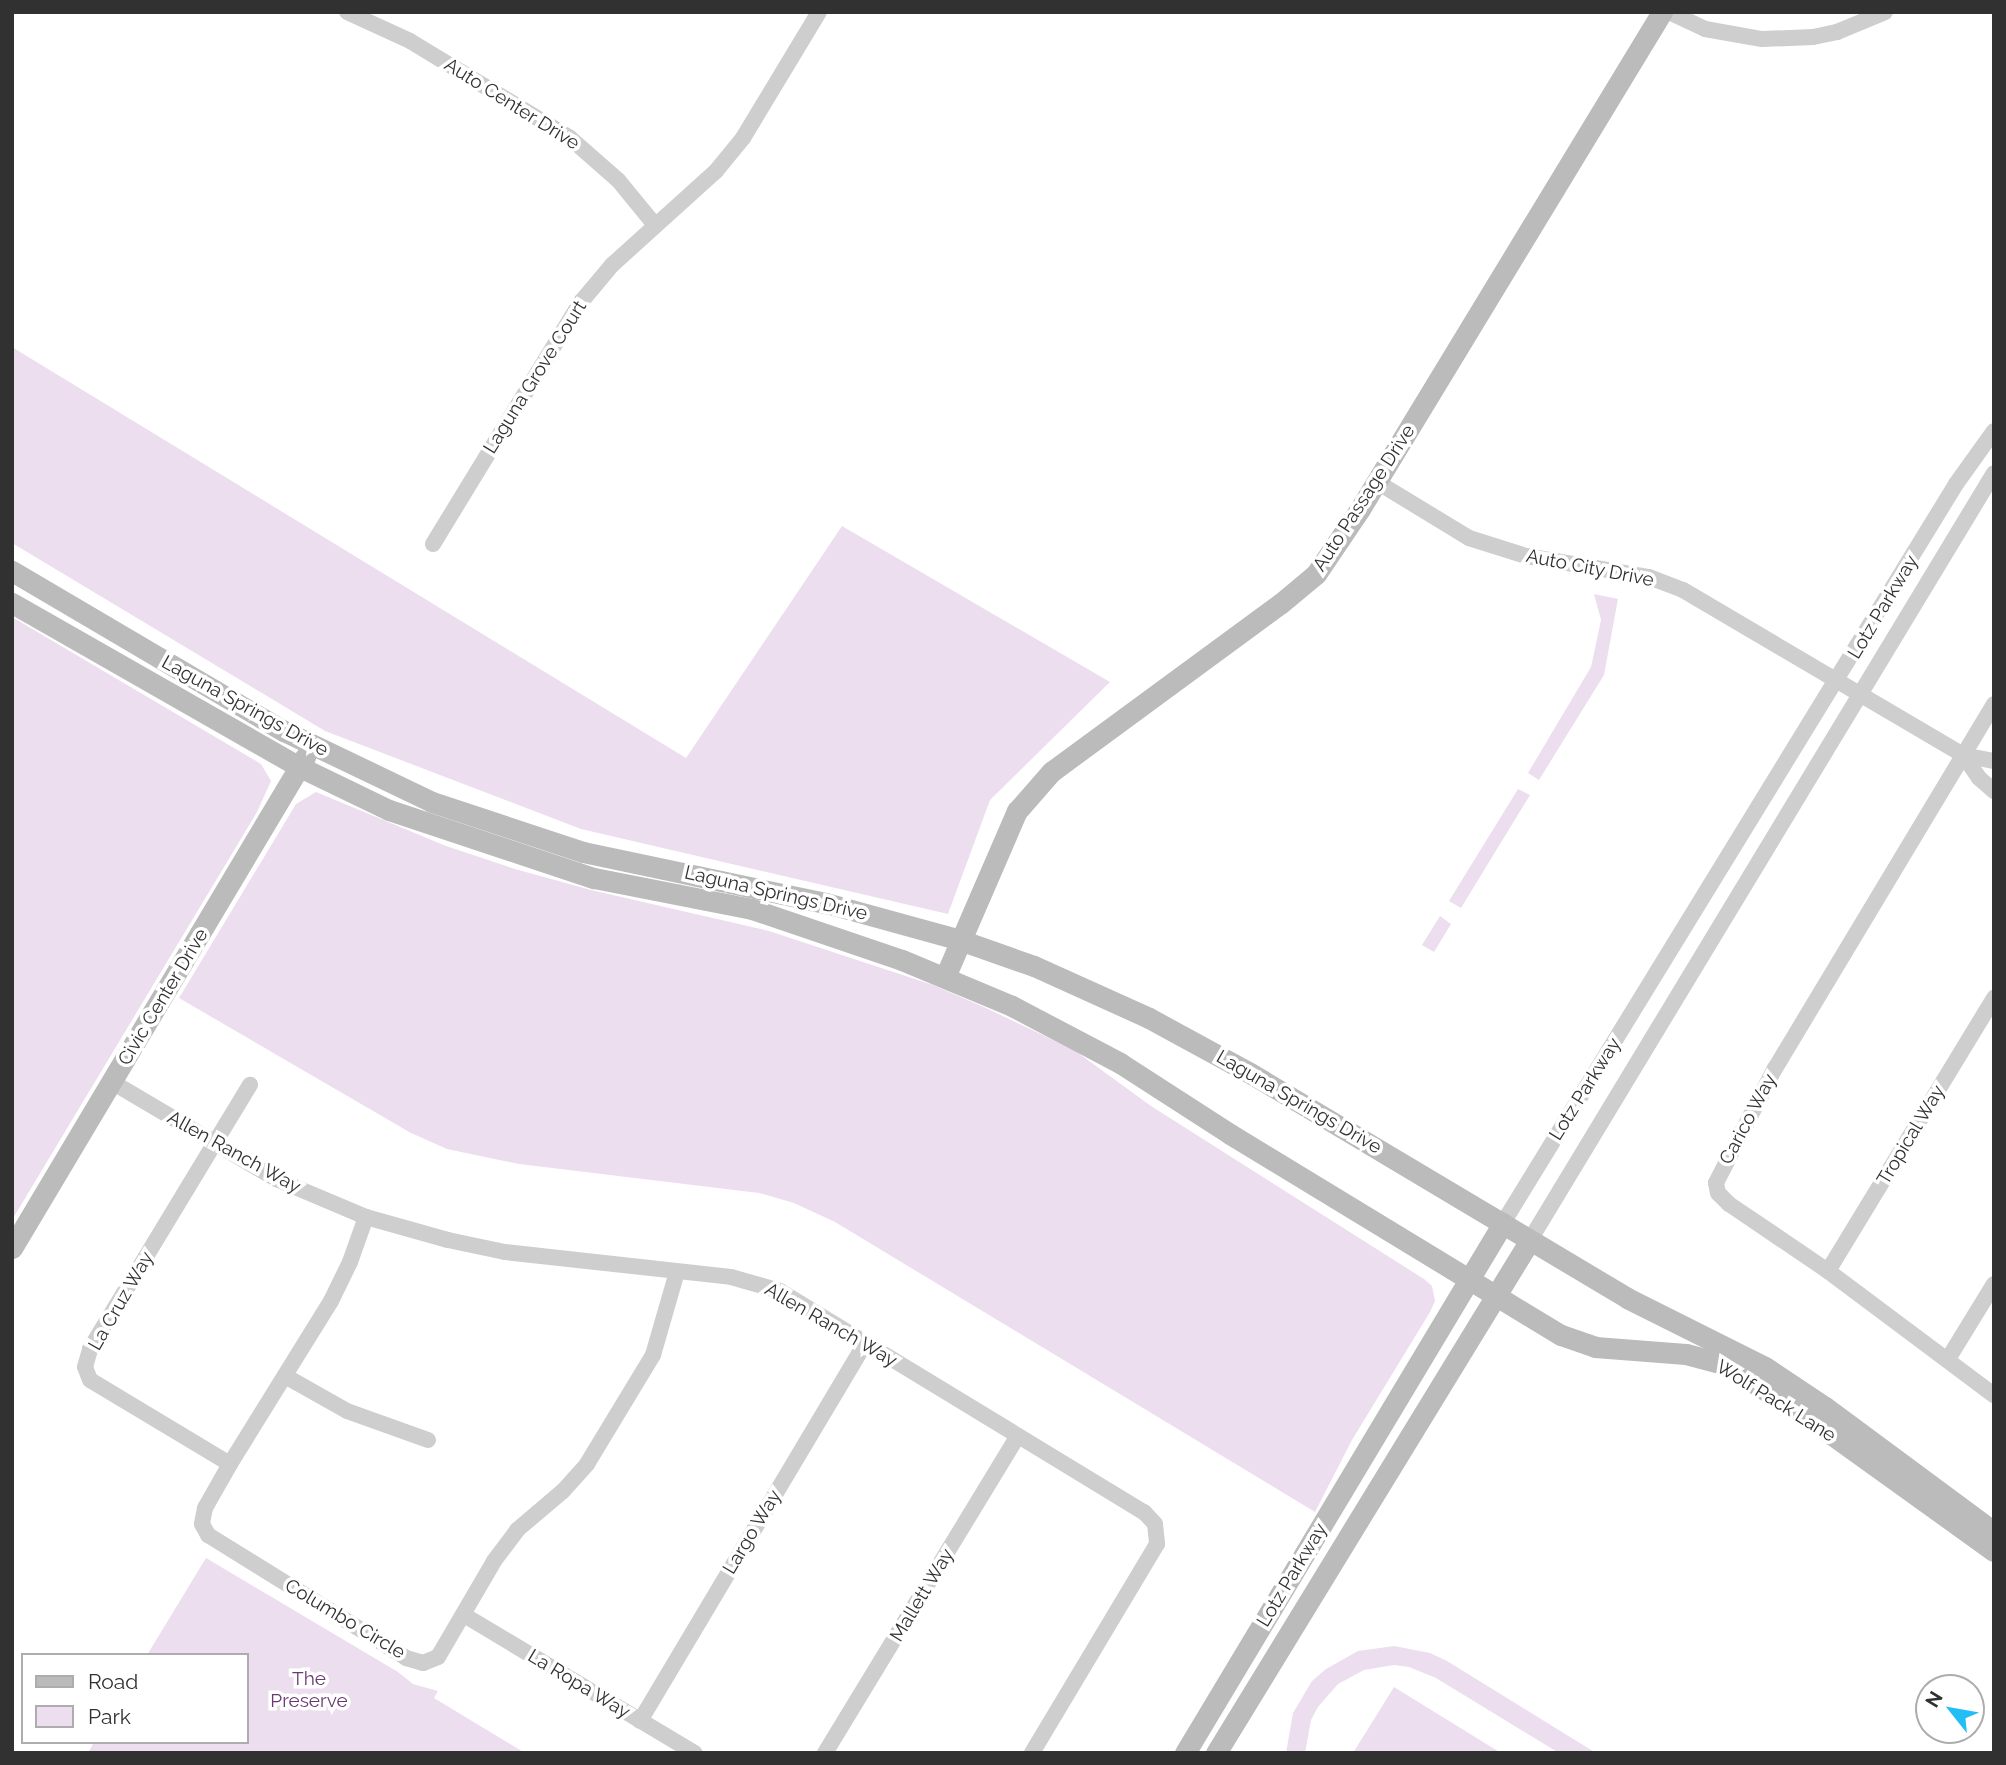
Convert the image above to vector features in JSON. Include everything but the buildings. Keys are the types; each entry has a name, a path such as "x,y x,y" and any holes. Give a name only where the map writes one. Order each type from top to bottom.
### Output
{"street":[{"name":"Auto Center Drive","path":"347,12 410,41 570,138 618,180 655,225"},
{"name":"Laguna Grove Court","path":"433,544 564,326 612,265 698,189 743,138 819,12"},
{"name":"Auto Passage Drive","path":"945,977 1017,811 1051,772 1280,604 1317,573 1377,482 1662,12"},
{"path":"1669,12 1705,29 1762,39 1813,37 1837,32 1885,12"},
{"name":"Lotz Parkway","path":"1185,1753 1503,1223 1956,484 1994,431"},
{"name":"Lotz Parkway","path":"1216,1753 1994,472"},
{"name":"Auto City Drive","path":"1377,482 1469,538 1526,556 1649,578 1683,590 1963,755"},
{"name":"Laguna Springs Drive","path":"12,571 312,745 432,802 583,852 825,903 960,940 1034,966 1184,1036 1530,1240"},
{"name":"Laguna Springs Drive","path":"12,603 300,767 389,810 594,878 752,909 945,977 1012,1006 1120,1063 1230,1134 1497,1294"},
{"path":"1963,755 1994,704"},
{"name":"Civic Center Drive","path":"12,1248 312,745"},
{"path":"1963,755 1994,761"},
{"path":"1963,755 1979,778 1994,791"},
{"name":"Carico Way","path":"1963,755 1775,1068 1716,1183 1718,1193 1729,1203 1828,1271 1994,1395"},
{"name":"Tropical Way","path":"1828,1271 1994,998"},
{"name":"Allen Ranch Way","path":"112,1082 275,1179 366,1217 448,1240 505,1252 731,1277 780,1291 1144,1512 1155,1524 1157,1544 1032,1753"},
{"name":"La Cruz Way","path":"230,1464 90,1380 85,1367 90,1349 250,1085"},
{"name":"Columbo Circle","path":"366,1217 350,1262 331,1301 230,1464 205,1508 202,1524 208,1535 414,1661 422,1663 438,1657 494,1561 517,1530 563,1491 587,1464 653,1355 667,1318 677,1272"},
{"name":"Wolf Pack Lane","path":"1530,1240 1627,1298 1739,1352 1790,1383 1994,1532"},
{"path":"1948,1359 1994,1284"},
{"name":"Wolf Pack Lane","path":"1497,1294 1561,1335 1583,1344 1686,1354 1724,1364 1791,1406 1994,1551"},
{"name":"Largo Way","path":"640,1721 865,1344"},
{"path":"285,1376 347,1411 428,1440"},
{"name":"Mallett Way","path":"825,1753 1018,1436"},
{"name":"La Ropa Way","path":"464,1615 695,1753"}],"green space":[{"path":"12,347 686,758 842,526 1110,682 990,800 948,914 581,829 325,731 12,543"},
{"path":"1594,594 1618,599 1604,675 1539,780 1528,773 1591,667 1601,620"},
{"path":"12,617 261,764 271,781 257,812 12,1220"},
{"path":"1518,789 1530,795 1461,908 1449,901"},
{"path":"316,792 446,846 515,869 591,890 769,931 933,985 986,1008 1074,1050 1151,1106 1424,1279 1432,1286 1435,1301 1430,1312 1352,1440 1315,1512 835,1222 794,1203 759,1193 519,1164 447,1149 411,1133 179,998 296,804"},
{"path":"1440,916 1451,924 1434,952 1422,945"},
{"name":"The Preserve","path":"206,1558 398,1672 413,1684 438,1691 434,1698 525,1753 88,1753 93,1744 248,1744 248,1653 148,1653"},
{"path":"1394,1646 1430,1653 1447,1661 1596,1753 1559,1753 1436,1678 1409,1667 1394,1665 1364,1670 1338,1684 1318,1707 1311,1720 1305,1753 1286,1753 1293,1713 1312,1681 1326,1669 1358,1651"},
{"path":"1394,1687 1501,1753 1353,1753"}]}
